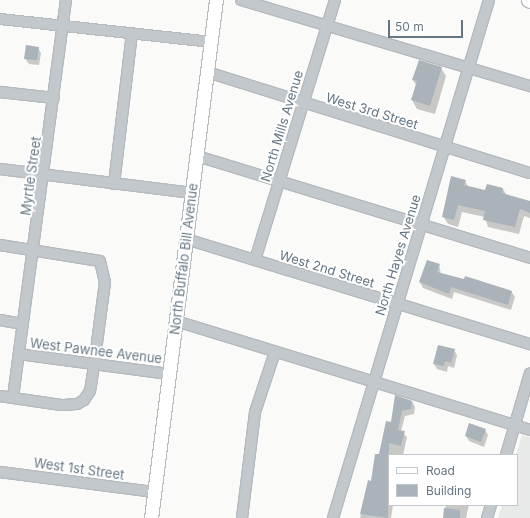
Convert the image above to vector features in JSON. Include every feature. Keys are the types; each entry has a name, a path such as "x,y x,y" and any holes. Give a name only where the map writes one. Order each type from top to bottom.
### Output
{"main road":[{"name":"North Buffalo Bill Avenue","path":"151,518 216,0"}],"street":[{"name":"Myrtle Street","path":"13,397 44,175 66,0"},
{"path":"241,0 327,24 530,86"},
{"name":"North Mills Avenue","path":"255,260 334,0"},
{"name":"North Hayes Avenue","path":"334,518 421,224 490,0"},
{"path":"0,18 211,42"},
{"path":"114,184 132,34"},
{"name":"West 3rd Street","path":"207,72 303,104 530,173"},
{"path":"0,92 54,98"},
{"path":"197,156 530,258"},
{"path":"0,170 192,193"},
{"name":"West 2nd Street","path":"186,239 530,344"},
{"path":"0,245 34,249 100,261 105,282 90,391 84,400 77,404 61,405 0,396"},
{"name":"West Pawnee Avenue","path":"0,320 22,324"},
{"path":"176,321 530,430"},
{"path":"242,518 255,412 275,352"},
{"name":"West Pawnee Avenue","path":"19,354 94,366 169,374"},
{"path":"506,454 530,373"},
{"name":"West 1st Street","path":"0,472 154,492"},
{"path":"487,518 491,506"}],"shaded area":[{"path":"522,435 530,437 530,518 498,518 502,506 518,506 518,454 516,454"}],"building":[{"path":"26,45 39,47 37,60 24,59"},
{"path":"419,60 442,67 430,106 411,100 417,81 412,80"},
{"path":"451,176 466,180 464,185 485,190 487,184 503,188 502,193 530,201 530,213 520,209 515,227 483,220 485,211 458,205 454,220 442,217"},
{"path":"427,260 440,264 437,272 464,279 465,276 512,291 508,305 451,287 449,294 419,282"},
{"path":"438,345 455,349 451,363 445,361 444,366 433,364"},
{"path":"395,395 412,401 411,409 402,411 398,430 405,431 401,446 389,443 388,518 360,514 368,480 371,481 375,454 379,454 386,421 391,422"},
{"path":"469,423 486,429 481,442 465,436"},
{"path":"444,508 460,510 460,518 443,518"}]}
